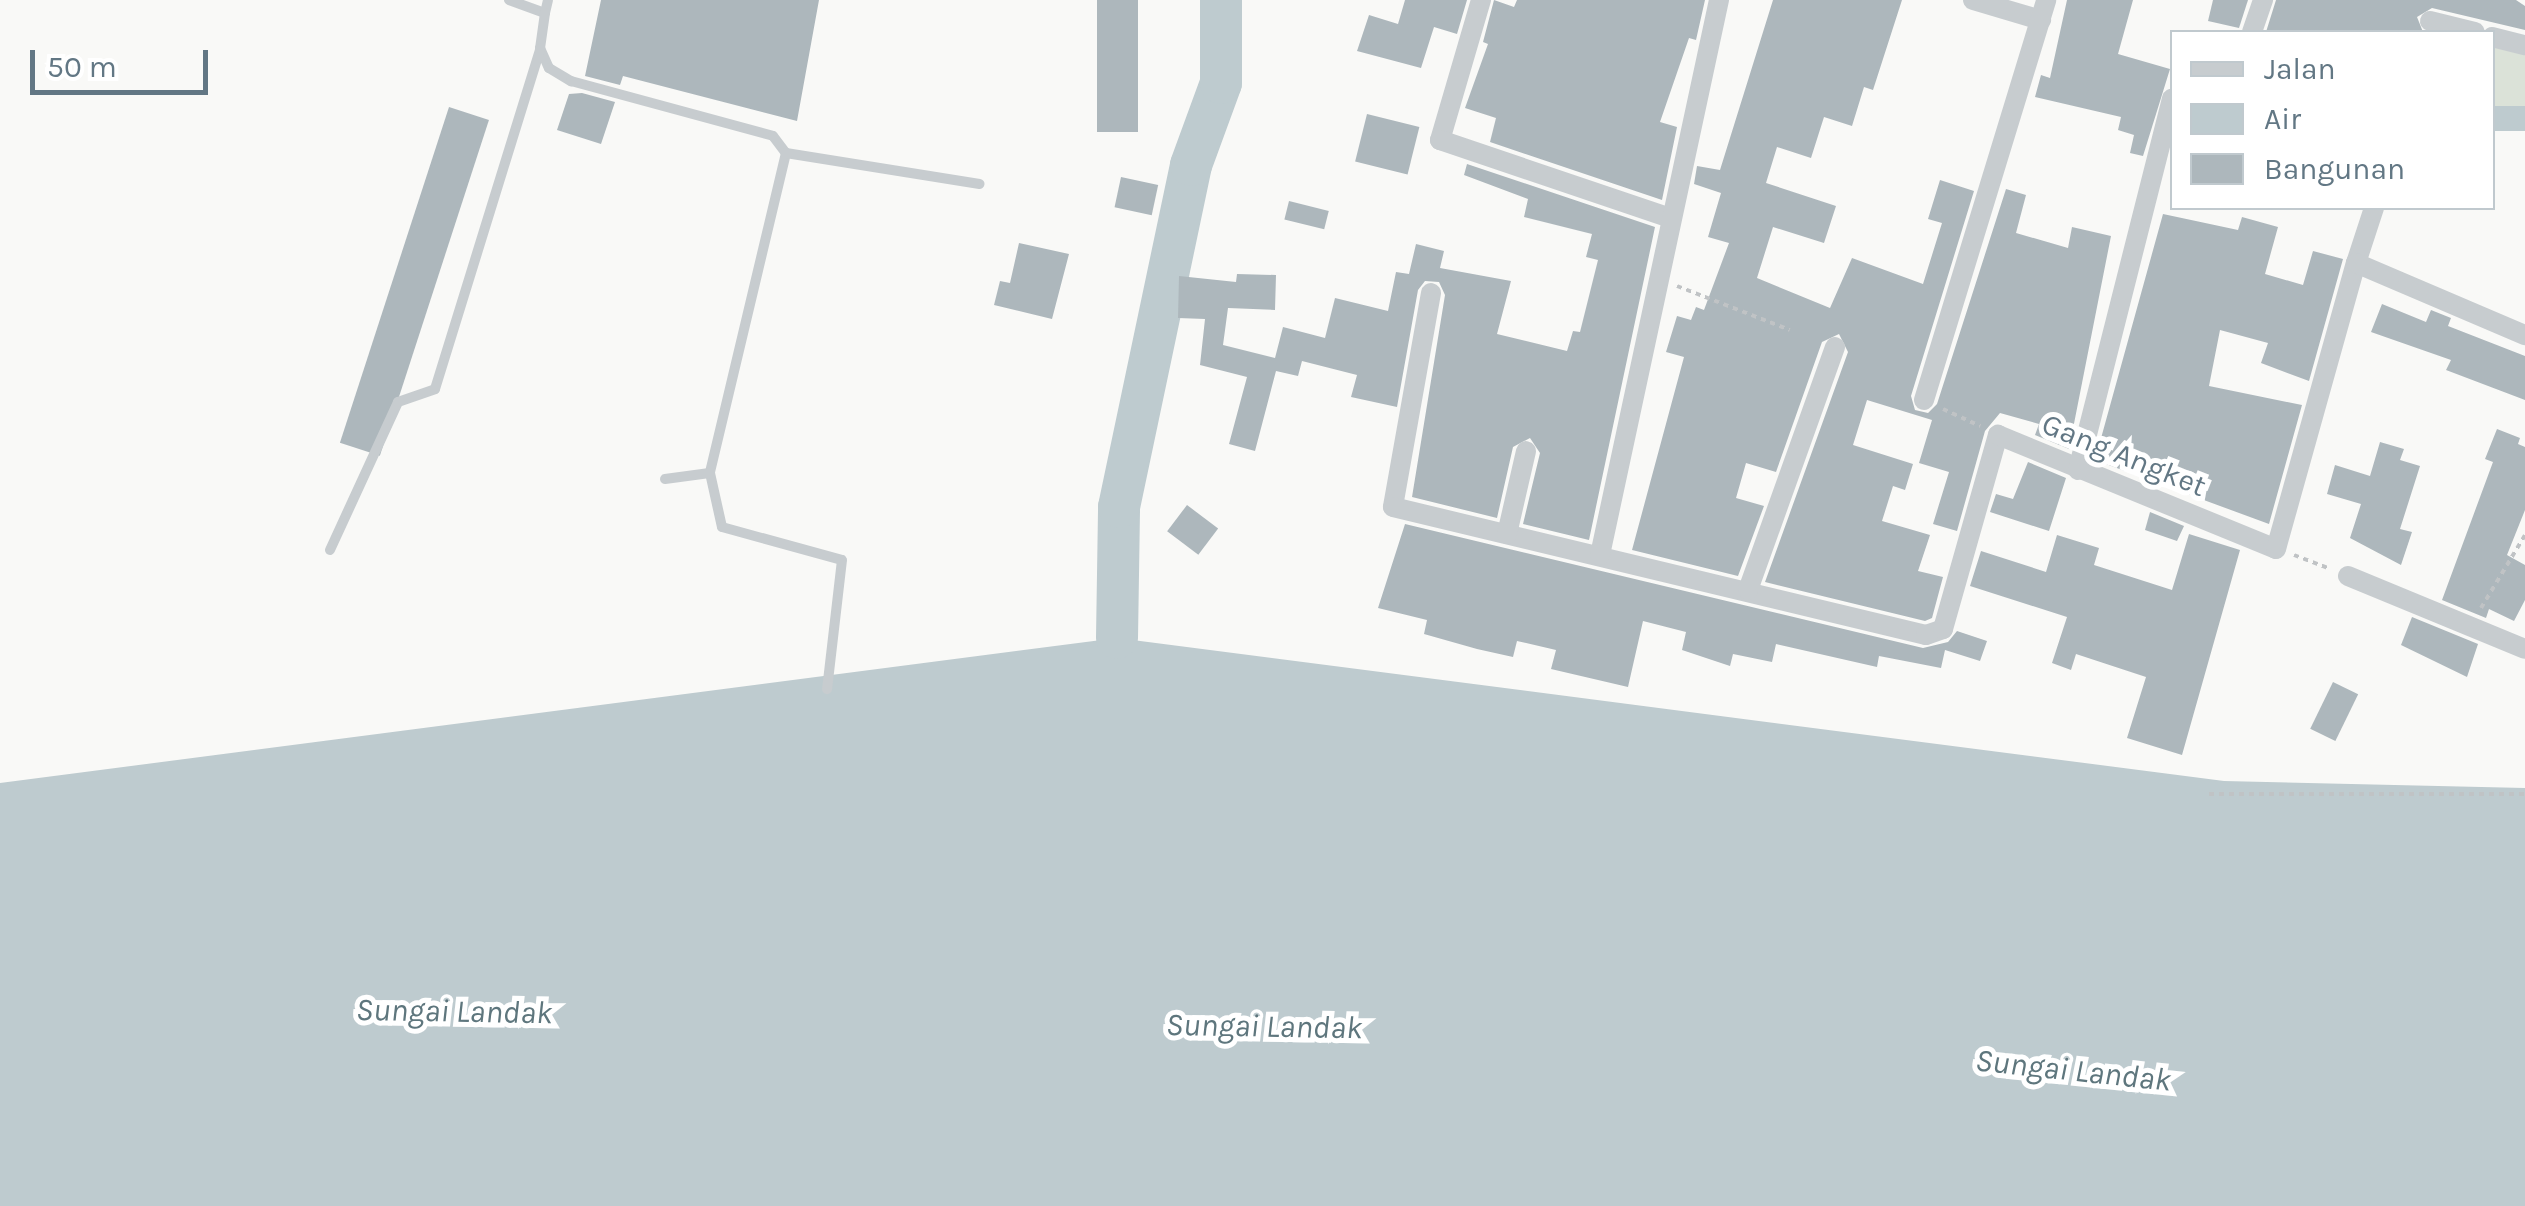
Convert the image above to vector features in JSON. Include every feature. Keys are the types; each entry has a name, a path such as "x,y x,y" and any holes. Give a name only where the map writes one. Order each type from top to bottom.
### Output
{"street":[{"path":"1481,0 1440,140 1671,218"},
{"path":"1600,556 1719,0"},
{"path":"1924,400 2044,10 1973,0"},
{"path":"2253,30 2263,0"},
{"path":"2431,18 2469,30"},
{"path":"2495,38 2525,46"},
{"path":"2078,470 2170,108"},
{"path":"2373,210 2356,263 2525,336"},
{"name":"Gang Angket","path":"1431,292 1393,507 1926,635 1941,632 1998,435 2276,548 2356,263"},
{"path":"1748,590 1835,348"},
{"path":"1507,534 1526,451"},
{"path":"2348,576 2525,649"}],"lane":[{"path":"509,0 545,13"},
{"path":"330,550 398,402 435,388 540,48 548,0"},
{"path":"540,48 548,68 572,82 773,136 786,153 980,184"},
{"path":"786,153 710,473 722,527 842,560 828,689"},
{"path":"665,479 710,473"}],"path":[{"path":"1659,279 1790,330"},
{"path":"1924,400 1998,435"},
{"path":"2472,607 2492,601 2525,535"},
{"path":"2209,794 2525,794"}],"shaded area":[{"path":"2495,38 2525,45 2525,111 2495,110"}],"water":[{"name":"Sungai Landak","path":"1117,638 2224,781 2525,788 2525,1206 0,1206 0,783"}],"building":[{"path":"601,0 819,0 797,121 623,76 620,85 585,76"},
{"path":"1097,0 1138,0 1138,132 1097,132"},
{"path":"1405,0 1467,0 1457,34 1434,27 1421,68 1357,51 1369,15 1398,24"},
{"path":"1494,0 1514,7 1517,0 1705,0 1696,40 1689,38 1660,122 1677,127 1662,200 1490,142 1496,118 1465,108 1488,44 1483,42"},
{"path":"1773,0 1902,0 1873,90 1864,87 1852,126 1824,117 1811,158 1777,147 1766,183 1836,206 1824,243 1773,227 1757,278 1830,308 1852,258 1923,284 1942,223 1928,219 1940,180 1974,191 1911,396 1915,410 1928,413 1937,404 2006,189 2026,195 2016,233 2068,248 2072,227 2111,236 2069,449 2035,435 2039,424 2000,413 1985,431 1957,531 1933,524 1949,472 1919,463 1932,420 1867,400 1853,445 1913,464 1905,490 1893,486 1882,521 1930,535 1918,571 1943,577 1932,618 1925,621 1765,582 1848,352 1839,334 1822,342 1776,472 1746,463 1736,498 1764,506 1738,576 1632,550 1684,357 1666,352 1677,316 1691,320 1696,307 1704,310 1729,243 1708,237 1721,193 1694,184 1697,166 1720,170"},
{"path":"2067,0 2133,0 2118,54 2170,69 2143,156 2130,153 2134,135 2118,130 2121,117 2035,97 2041,75 2050,78"},
{"path":"2213,0 2248,0 2239,28 2208,21"},
{"path":"2276,0 2516,0 2525,6 2525,30 2432,8 2417,17 2422,30 2267,30"},
{"path":"582,93 615,102 601,144 557,130 569,94"},
{"path":"449,107 489,120 380,456 340,443"},
{"path":"1367,114 1419,127 1408,175 1355,162"},
{"path":"1467,164 1655,227 1589,540 1523,524 1540,453 1530,438 1513,447 1497,518 1412,497 1445,295 1439,282 1425,281 1418,290 1397,407 1351,397 1357,375 1302,361 1298,376 1276,371 1255,451 1229,444 1247,377 1200,365 1205,319 1178,318 1179,276 1236,282 1237,274 1276,275 1275,310 1228,308 1223,345 1275,358 1283,327 1325,338 1335,298 1388,311 1396,272 1409,274 1416,244 1444,251 1440,268 1511,281 1497,334 1567,351 1573,331 1580,332 1598,260 1586,257 1592,234 1524,217 1528,199 1464,175"},
{"path":"1121,177 1158,185 1152,215 1115,207"},
{"path":"1289,201 1329,211 1324,229 1284,219"},
{"path":"2163,214 2238,230 2242,217 2278,227 2265,274 2303,285 2313,251 2343,259 2309,381 2261,363 2268,343 2220,330 2209,386 2302,405 2269,524 2095,460"},
{"path":"1019,243 1069,254 1052,319 994,305 1000,281 1010,283"},
{"path":"2382,304 2426,322 2431,310 2451,318 2448,326 2525,356 2525,400 2446,370 2451,360 2371,332"},
{"path":"2497,429 2520,438 2518,444 2525,447 2525,510 2507,555 2525,565 2525,600 2514,621 2489,609 2486,618 2442,600 2493,462 2485,459"},
{"path":"2380,442 2404,449 2400,460 2420,466 2400,529 2412,532 2401,565 2350,538 2361,504 2327,494 2335,465 2370,476"},
{"path":"2028,462 2066,478 2049,531 1990,512 1996,494 2013,499"},
{"path":"1187,505 1218,528 1198,555 1167,531"},
{"path":"2150,512 2184,526 2177,541 2145,530"},
{"path":"1405,524 1923,648 1948,642 1957,631 1987,641 1980,661 1945,650 1941,668 1879,656 1877,667 1776,644 1772,662 1733,654 1730,666 1682,650 1686,632 1643,621 1628,687 1551,669 1556,650 1517,641 1513,657 1477,649 1424,634 1427,620 1378,608"},
{"path":"2189,534 2240,550 2182,755 2127,738 2146,677 2076,654 2071,670 2052,663 2067,617 1970,586 1981,551 2046,572 2057,535 2099,548 2094,565 2172,590"},
{"path":"2412,617 2478,644 2467,677 2401,645"},
{"path":"2333,682 2358,694 2335,741 2310,729"}],"waterway":[{"path":"1117,638 1119,507 1191,165 1221,83 1221,0"},
{"path":"2495,118 2525,118"}]}
